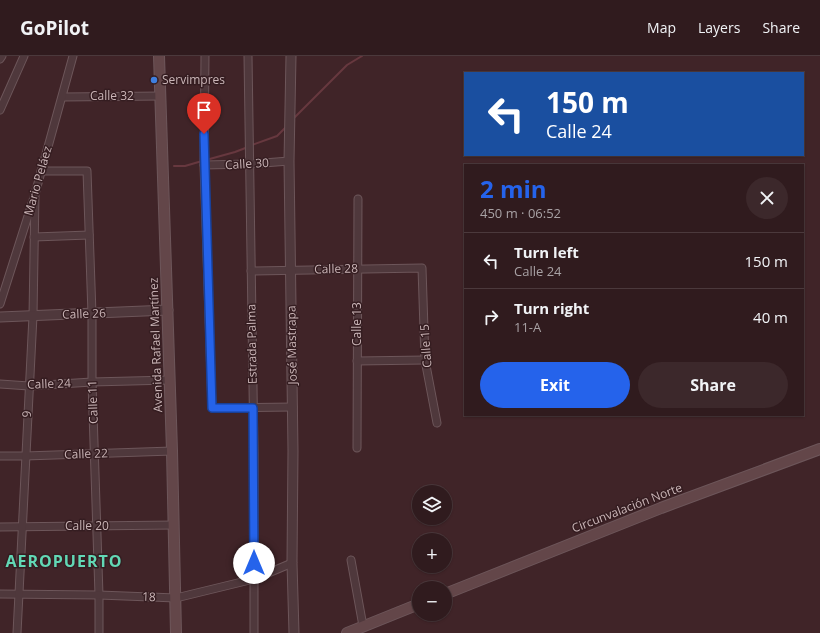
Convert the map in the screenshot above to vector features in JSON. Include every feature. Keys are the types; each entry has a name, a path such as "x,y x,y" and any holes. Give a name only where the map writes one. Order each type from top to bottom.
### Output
{"main road":[{"name":"Avenida Rafael Martínez","path":"160,56 176,633"},
{"name":"Circunvalación Norte","path":"452,591 661,508 820,449"},
{"path":"347,633 412,607"}],"street":[{"path":"0,110 24,56"},
{"name":"Mario Peláez","path":"0,304 35,194 63,97 73,56"},
{"path":"205,56 204,165 212,408 292,406"},
{"name":"Estrada Palma","path":"248,56 253,408 254,633"},
{"name":"José Mastrapa","path":"291,56 289,161 293,452 292,563 294,633"},
{"name":"Calle 32","path":"63,97 161,96"},
{"name":"Calle 30","path":"204,165 289,161"},
{"name":"Calle 11","path":"41,171 87,171 90,235 92,382 99,633"},
{"name":"9","path":"17,633 33,316 35,194"},
{"name":"Calle 13","path":"357,448 358,200"},
{"path":"34,237 90,235"},
{"name":"Calle 28","path":"251,271 422,268"},
{"name":"Calle 15","path":"422,268 425,360 437,423"},
{"name":"Calle 26","path":"0,317 168,310"},
{"path":"357,361 425,360"},
{"name":"Calle 24","path":"0,384 29,386 92,382 170,380"},
{"name":"Calle 22","path":"0,456 172,451"},
{"name":"Calle 20","path":"0,527 174,524"},
{"path":"351,560 363,626"},
{"name":"18","path":"0,594 99,595 176,598 254,579 292,563"}],"waterway":[{"path":"293,119 347,65 362,56"},
{"path":"252,145 277,136 286,127"},
{"path":"206,160 248,147"},
{"path":"174,166 185,166 202,161"}],"place":[{"name":"Servimpres","path":"154,80"}],"district":[{"name":"AEROPUERTO","path":"64,561"}],"route":[{"path":"204,134 212,408 253,408 254,563"}]}
